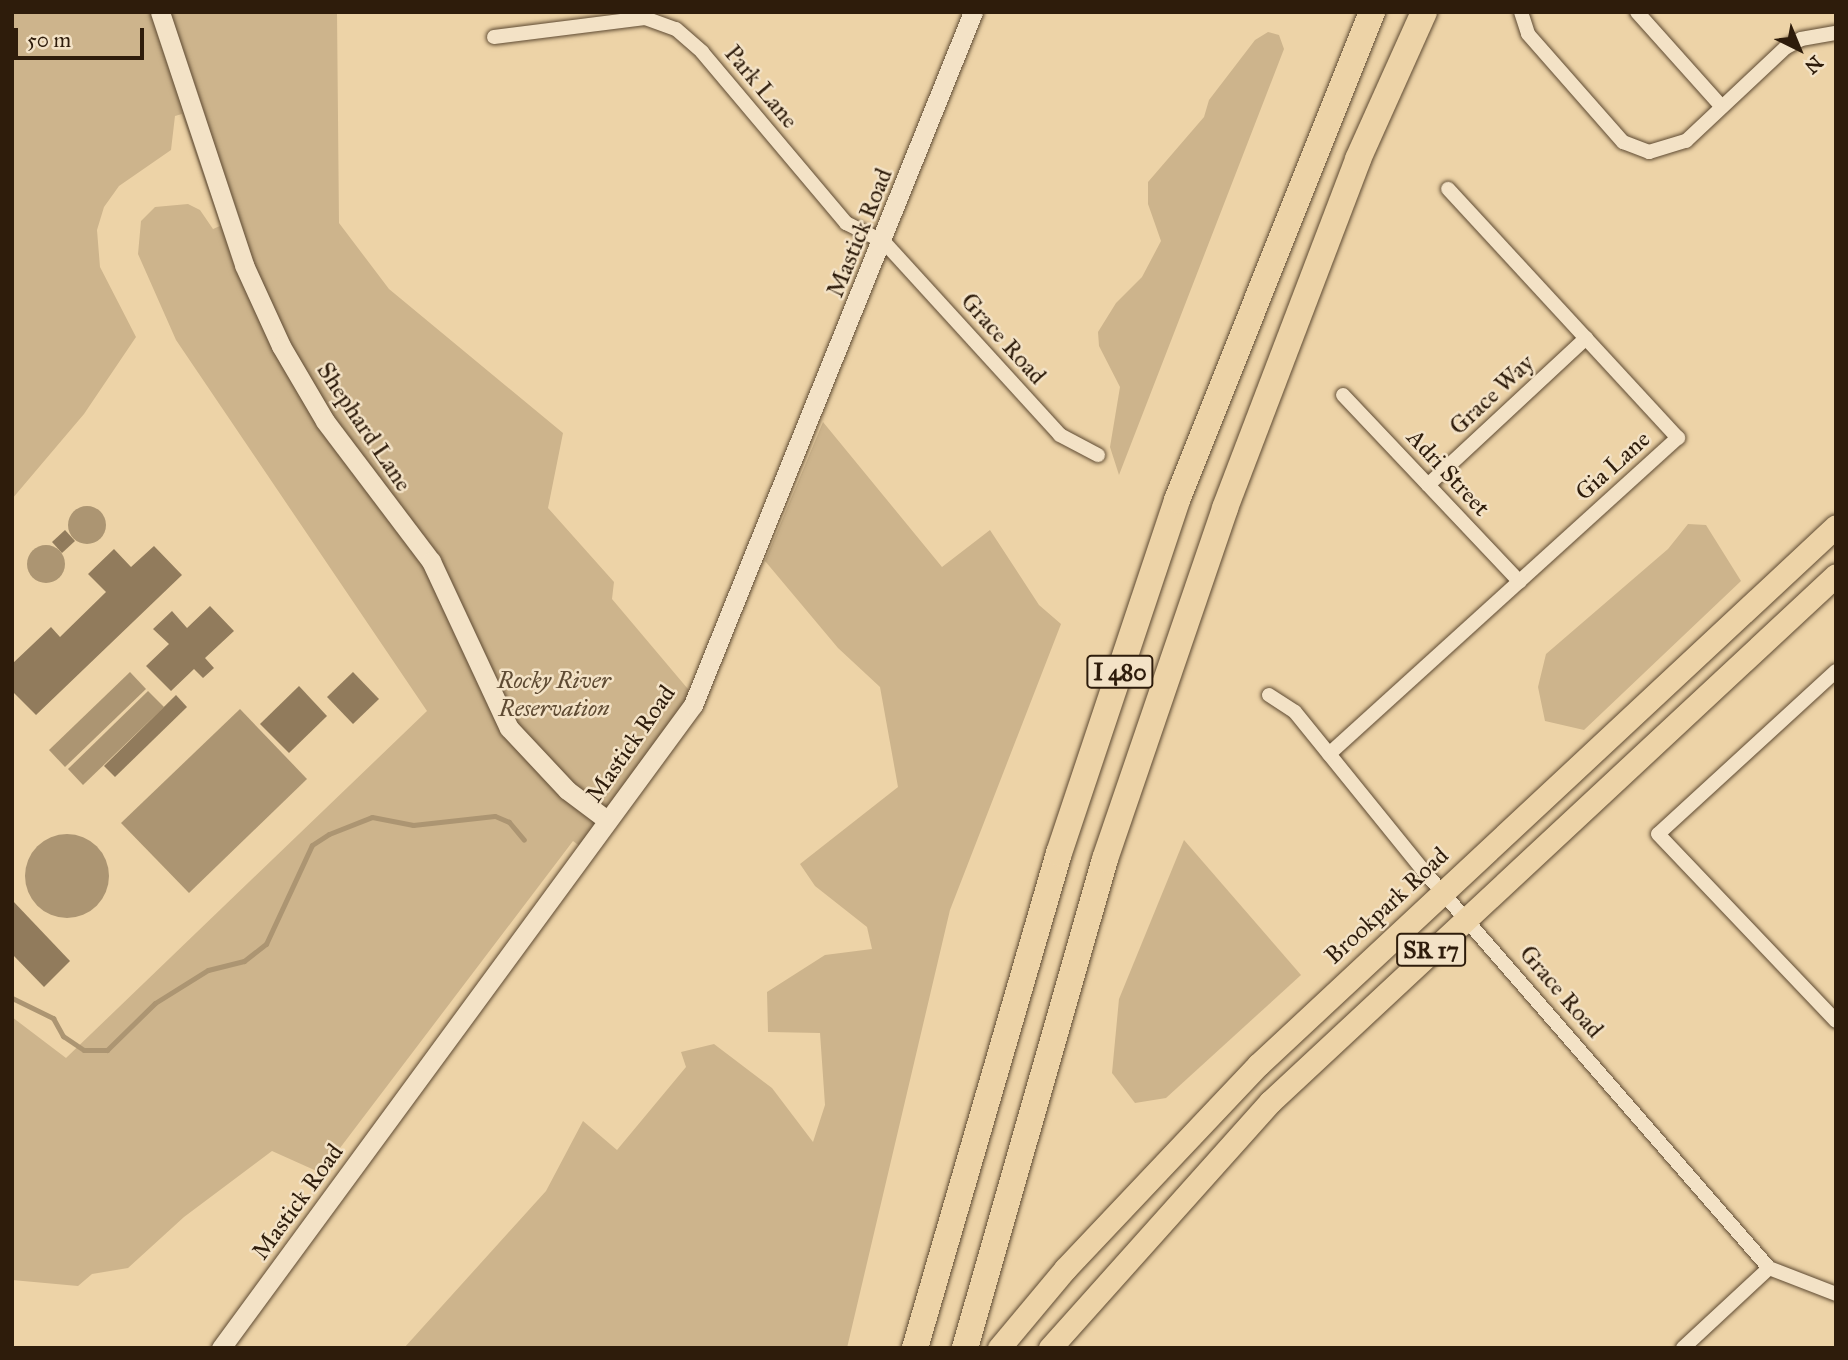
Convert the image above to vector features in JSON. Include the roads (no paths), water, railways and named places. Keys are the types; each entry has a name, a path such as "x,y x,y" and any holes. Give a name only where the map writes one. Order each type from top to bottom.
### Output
{"highway":[{"name":"I 480","path":"915,1348 1059,853 1177,500 1372,12"},
{"name":"I 480","path":"965,1348 979,1288 1104,859 1225,508 1358,159 1424,12"}],"main road":[{"name":"Brookpark Road","path":"999,1348 1160,1166 1441,890 1836,526"},
{"name":"SR 17","path":"1049,1348 1270,1102 1836,575"}],"street":[{"name":"Shephard Lane","path":"160,12 244,265 282,346 325,421 431,561 509,728 566,790 607,820"},
{"name":"Mastick Road","path":"221,1348 692,705 884,242 973,12"},
{"path":"1521,12 1528,34 1623,142 1649,152 1686,141 1785,48 1801,39 1836,33"},
{"path":"1637,12 1722,107"},
{"name":"Park Lane","path":"494,37 645,18 676,29 702,52 846,223 884,242"},
{"name":"Gia Lane","path":"1329,754 1678,438 1448,189"},
{"name":"Grace Road","path":"884,242 1059,435 1098,455"},
{"name":"Grace Way","path":"1428,485 1586,338"},
{"name":"Adri Street","path":"1343,395 1520,582"},
{"path":"1835,1020 1658,834 1836,671"},
{"name":"Grace Road","path":"1269,695 1295,712 1441,890 1769,1268 1836,1294"},
{"path":"1683,1348 1769,1268"}],"waterway":[{"path":"12,998 53,1018 63,1036 84,1050 107,1050 155,1003 208,970 244,961 266,944 312,845 329,834 372,817 413,825 495,816 509,822 524,840"}],"park label":[{"name":"Rocky River Reservation","path":"554,695"}]}
